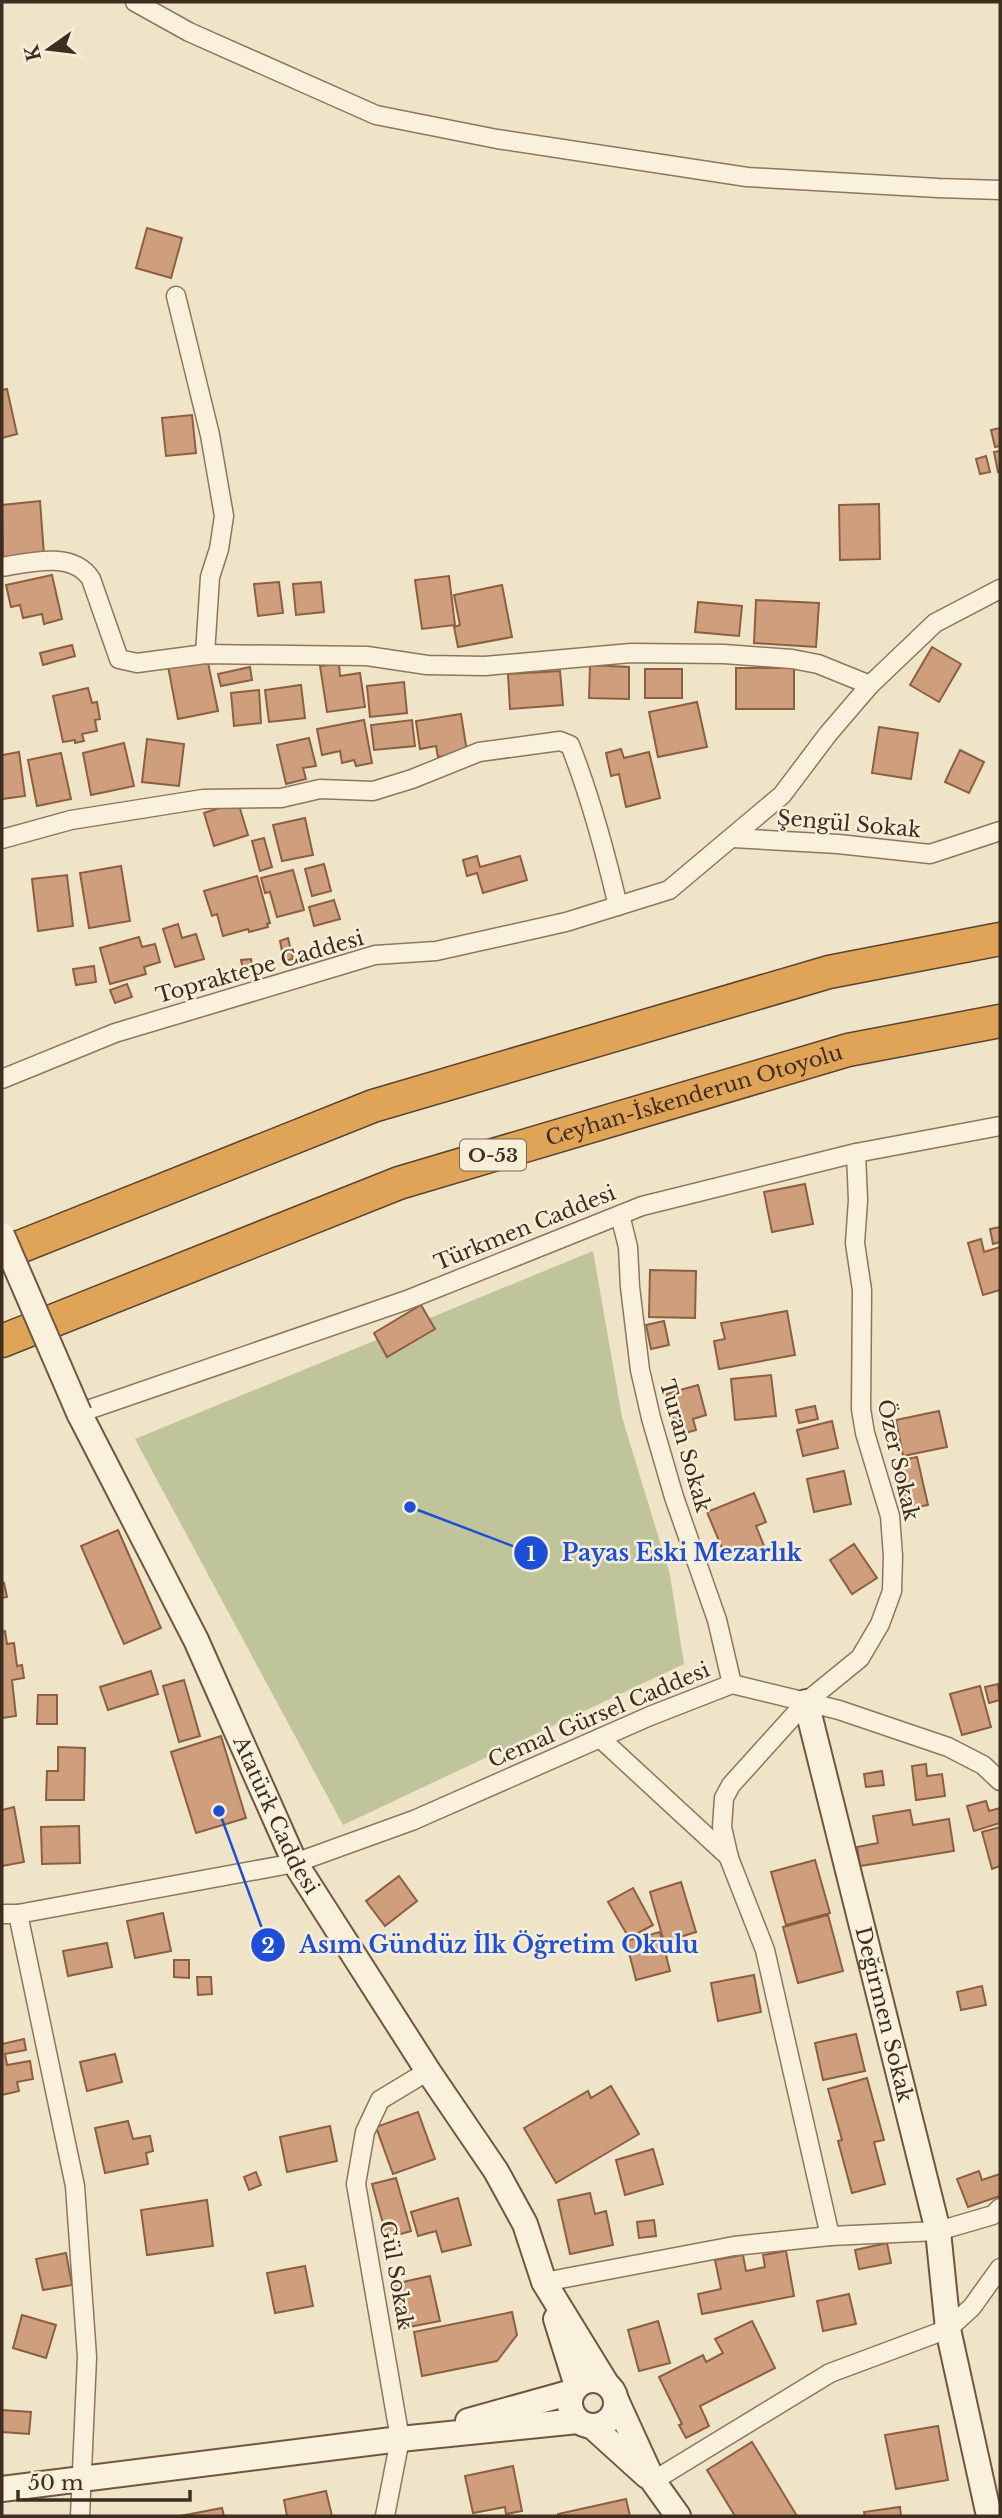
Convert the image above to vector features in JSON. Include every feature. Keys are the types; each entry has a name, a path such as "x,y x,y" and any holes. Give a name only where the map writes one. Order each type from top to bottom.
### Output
{"highway":[{"path":"2,1254 373,1106 829,972 1000,939"},
{"name":"Ceyhan-İskenderun Otoyolu","path":"2,1341 400,1182 848,1050 1000,1021"}],"street":[{"path":"135,2 190,32 376,114 497,139 747,177 1000,190"},
{"path":"176,296 220,480 224,516 219,549 209,578 205,654"},
{"path":"2,567 38,561 68,563 83,568 91,579 119,659 137,663 205,654 367,656 427,665 485,666 631,653 724,654 792,659 818,664 870,685"},
{"name":"Topraktepe Caddesi","path":"2,1079 115,1033 375,955 436,951 566,922 669,890 782,795 870,685 935,623 1000,589"},
{"path":"2,839 71,820 203,799 281,798 320,789 373,791 412,779 479,752 560,741 570,745 582,777 600,833 618,906"},
{"name":"Şengül Sokak","path":"733,838 930,853 1000,831"},
{"name":"Türkmen Caddesi","path":"79,1413 407,1300 642,1206 856,1153 1000,1126"},
{"name":"Özer Sokak","path":"830,2236 765,1950 729,1858 722,1827 724,1798 731,1785 806,1702 860,1658 880,1624 892,1591 890,1516 865,1433 861,1409 862,1290 855,1243 858,1200 856,1153"},
{"name":"Turan Sokak","path":"620,1215 628,1247 640,1370 651,1418 674,1497 716,1620 732,1684"},
{"name":"Atatürk Caddesi","path":"2,1235 79,1413 196,1640 295,1863 428,2071 496,2171 525,2224 544,2282 611,2393 653,2481 678,2516"},
{"name":"Cemal Gürsel Caddesi","path":"10,1914 295,1863 414,1820 600,1738 732,1684 839,1710 948,1747 983,1765 1000,1781"},
{"name":"Değirmen Sokak","path":"806,1702 938,2231 948,2329 989,2516"},
{"path":"600,1738 729,1858"},
{"path":"10,1914 75,2186 87,2357 79,2516"},
{"name":"Gül Sokak","path":"385,2516 400,2439 356,2184 365,2132 380,2100 428,2071"},
{"path":"1000,2208 993,2215 938,2231 830,2236 734,2246 544,2282 574,2389 570,2408 585,2424 653,2481 830,2373 948,2329 972,2307 1000,2268"},
{"path":"2,2489 400,2439 607,2422 616,2410 611,2393 591,2379 574,2389 400,2439"}],"green space":[{"path":"593,1251 622,1417 670,1575 684,1664 343,1825 135,1439"}],"building":[{"path":"147,228 182,238 171,278 136,268"},
{"path":"7,389 17,434 2,438 2,390"},
{"path":"192,415 196,453 166,456 162,418"},
{"path":"1000,428 1000,446 995,447 991,430"},
{"path":"1000,451 1000,471 998,472 994,452"},
{"path":"986,456 990,472 980,474 976,459"},
{"path":"40,501 44,555 3,558 2,505"},
{"path":"879,504 880,559 840,560 839,505"},
{"path":"52,575 62,619 44,624 42,614 23,618 20,605 11,607 6,585"},
{"path":"449,576 455,625 422,629 415,580"},
{"path":"279,582 283,613 258,616 254,584"},
{"path":"321,582 324,612 296,615 293,584"},
{"path":"502,585 512,637 458,647 454,627 460,625 454,595"},
{"path":"756,600 819,603 816,647 754,643"},
{"path":"698,602 742,606 739,636 695,632"},
{"path":"72,645 75,656 43,665 40,653"},
{"path":"932,647 961,664 939,702 910,685"},
{"path":"207,658 218,711 178,719 168,666"},
{"path":"339,664 340,676 360,673 365,707 327,712 320,666"},
{"path":"590,665 629,667 629,699 589,698"},
{"path":"250,667 252,680 221,686 218,674"},
{"path":"736,668 794,668 794,709 736,709"},
{"path":"645,669 682,669 682,698 645,698"},
{"path":"560,671 563,705 510,709 508,674"},
{"path":"404,682 407,713 370,717 367,686"},
{"path":"301,685 305,718 269,722 265,690"},
{"path":"88,688 92,703 97,702 100,719 95,720 97,731 82,734 84,741 63,742 53,696"},
{"path":"259,690 261,723 234,726 231,693"},
{"path":"697,702 707,747 658,757 649,712"},
{"path":"461,714 467,752 438,757 436,746 420,749 416,721"},
{"path":"364,720 372,763 356,766 354,760 342,763 340,751 322,755 317,729"},
{"path":"412,720 415,746 374,750 371,725"},
{"path":"879,727 918,733 911,779 872,773"},
{"path":"309,738 316,766 303,768 306,779 286,784 277,745"},
{"path":"147,739 184,744 179,786 142,782"},
{"path":"124,743 134,786 91,795 83,753"},
{"path":"621,749 624,758 649,752 660,798 626,807 619,774 611,776 606,753"},
{"path":"960,750 984,762 969,793 945,782"},
{"path":"19,752 25,796 2,799 2,755"},
{"path":"61,753 71,799 37,806 28,760"},
{"path":"238,802 248,835 214,846 204,813"},
{"path":"305,818 313,855 282,861 273,825"},
{"path":"264,838 272,867 260,871 252,841"},
{"path":"477,856 480,867 520,856 527,880 483,893 477,873 467,876 463,860"},
{"path":"324,864 331,891 312,896 305,869"},
{"path":"121,866 130,921 89,928 80,873"},
{"path":"293,870 304,910 277,917 270,892 265,893 261,878"},
{"path":"67,875 73,926 38,931 32,879"},
{"path":"257,876 270,923 267,924 268,927 223,936 217,914 212,916 204,891"},
{"path":"334,900 340,919 314,926 309,907"},
{"path":"178,924 182,938 196,934 204,959 175,967 163,929"},
{"path":"139,937 142,947 155,944 160,962 144,967 146,974 110,984 100,948"},
{"path":"288,938 293,959 284,961 280,941"},
{"path":"251,959 253,973 244,974 241,960"},
{"path":"94,966 96,982 76,985 73,969"},
{"path":"127,984 132,997 115,1003 110,990"},
{"path":"805,1184 813,1224 772,1232 764,1192"},
{"path":"1000,1227 1000,1242 993,1244 990,1229"},
{"path":"981,1239 984,1252 1000,1247 1000,1290 983,1295 968,1243"},
{"path":"650,1270 696,1271 695,1318 649,1317"},
{"path":"421,1305 435,1329 387,1357 374,1333"},
{"path":"787,1311 795,1355 719,1369 714,1341 725,1339 721,1323"},
{"path":"664,1321 669,1345 651,1349 646,1325"},
{"path":"771,1375 776,1416 735,1420 731,1379"},
{"path":"698,1385 706,1415 693,1419 696,1430 678,1435 666,1394"},
{"path":"815,1406 818,1419 799,1423 796,1410"},
{"path":"939,1411 947,1447 903,1456 896,1420"},
{"path":"832,1421 838,1448 803,1456 797,1430"},
{"path":"917,1457 928,1505 903,1510 893,1462"},
{"path":"844,1471 851,1504 814,1512 807,1479"},
{"path":"754,1493 766,1522 756,1526 764,1546 727,1560 707,1512"},
{"path":"118,1530 161,1628 124,1644 81,1546"},
{"path":"854,1544 877,1578 852,1594 830,1560"},
{"path":"4,1583 7,1597 2,1598 2,1584"},
{"path":"5,1631 7,1644 14,1643 17,1666 22,1665 24,1678 12,1680 16,1716 2,1718 2,1632"},
{"path":"151,1671 158,1694 108,1710 100,1687"},
{"path":"184,1680 200,1736 179,1742 163,1686"},
{"path":"998,1684 1000,1700 989,1703 985,1687"},
{"path":"980,1686 991,1727 962,1735 950,1694"},
{"path":"38,1695 57,1695 57,1724 37,1724"},
{"path":"221,1736 246,1818 196,1833 171,1752"},
{"path":"58,1747 85,1748 84,1800 46,1800 47,1771 58,1771"},
{"path":"926,1764 927,1776 942,1774 945,1796 916,1800 912,1766"},
{"path":"882,1771 884,1785 866,1787 864,1774"},
{"path":"986,1801 989,1811 1000,1808 1000,1823 974,1831 967,1806"},
{"path":"14,1807 24,1862 2,1866 2,1810"},
{"path":"910,1810 913,1825 949,1819 954,1851 860,1866 857,1847 878,1843 873,1816"},
{"path":"79,1826 80,1863 42,1864 41,1827"},
{"path":"1000,1827 1000,1866 992,1869 982,1832"},
{"path":"815,1860 830,1913 786,1925 771,1872"},
{"path":"399,1876 417,1901 385,1926 366,1901"},
{"path":"681,1882 696,1932 664,1942 650,1892"},
{"path":"633,1888 653,1925 629,1938 608,1902"},
{"path":"163,1913 171,1951 135,1958 127,1921"},
{"path":"828,1915 843,1971 798,1983 783,1927"},
{"path":"660,1932 670,1971 636,1980 626,1941"},
{"path":"107,1943 112,1967 68,1976 63,1951"},
{"path":"174,1960 189,1960 189,1978 174,1977"},
{"path":"754,1975 761,2012 718,2021 711,1983"},
{"path":"197,1977 211,1977 212,1994 198,1995"},
{"path":"982,1986 986,2005 961,2010 957,1992"},
{"path":"856,2034 865,2071 823,2080 815,2043"},
{"path":"24,2039 26,2050 5,2054 7,2065 30,2061 33,2079 17,2082 19,2091 2,2095 2,2044"},
{"path":"115,2054 122,2082 87,2091 80,2062"},
{"path":"867,2078 884,2140 874,2142 885,2184 852,2193 838,2141 842,2140 828,2089"},
{"path":"611,2086 639,2134 556,2183 524,2128 588,2091 591,2098"},
{"path":"418,2112 435,2159 393,2174 376,2127"},
{"path":"128,2121 133,2139 150,2136 153,2151 146,2153 148,2164 105,2173 95,2128"},
{"path":"330,2126 337,2161 287,2172 280,2137"},
{"path":"653,2149 663,2184 625,2195 616,2160"},
{"path":"979,2171 982,2180 1000,2174 1000,2196 968,2207 957,2179"},
{"path":"256,2172 261,2185 249,2190 244,2177"},
{"path":"396,2178 411,2231 387,2238 372,2184"},
{"path":"590,2193 595,2214 606,2211 613,2245 570,2254 558,2200"},
{"path":"458,2198 471,2245 442,2252 436,2231 418,2236 411,2212"},
{"path":"207,2200 213,2246 147,2255 141,2210"},
{"path":"654,2220 656,2236 639,2238 637,2222"},
{"path":"887,2243 891,2263 859,2269 855,2250"},
{"path":"786,2251 794,2296 702,2314 698,2294 721,2289 715,2260 743,2255 746,2271 765,2267 763,2255"},
{"path":"66,2253 72,2285 43,2290 36,2259"},
{"path":"305,2266 313,2306 275,2313 267,2273"},
{"path":"430,2276 440,2321 404,2328 394,2284"},
{"path":"849,2294 856,2324 823,2331 817,2301"},
{"path":"512,2312 517,2335 497,2361 422,2376 414,2332"},
{"path":"22,2315 56,2325 46,2358 13,2348"},
{"path":"658,2321 670,2363 639,2371 628,2330"},
{"path":"752,2321 775,2368 700,2406 709,2426 686,2438 659,2377 703,2355 706,2362 723,2353 715,2339"},
{"path":"2,2410 31,2412 29,2434 2,2432"},
{"path":"938,2426 948,2480 896,2489 885,2435"},
{"path":"752,2442 797,2516 735,2516 707,2470"},
{"path":"513,2466 522,2511 506,2514 505,2507 473,2513 465,2476"},
{"path":"326,2491 332,2516 287,2516 284,2500"},
{"path":"626,2499 630,2516 558,2516 558,2514"},
{"path":"900,2507 901,2516 865,2516 864,2512"},
{"path":"222,2508 224,2516 180,2516"}],"place":[{"name":"Payas Eski Mezarlık","path":"410,1507"},
{"name":"Asım Gündüz İlk Öğretim Okulu","path":"219,1811"}]}
